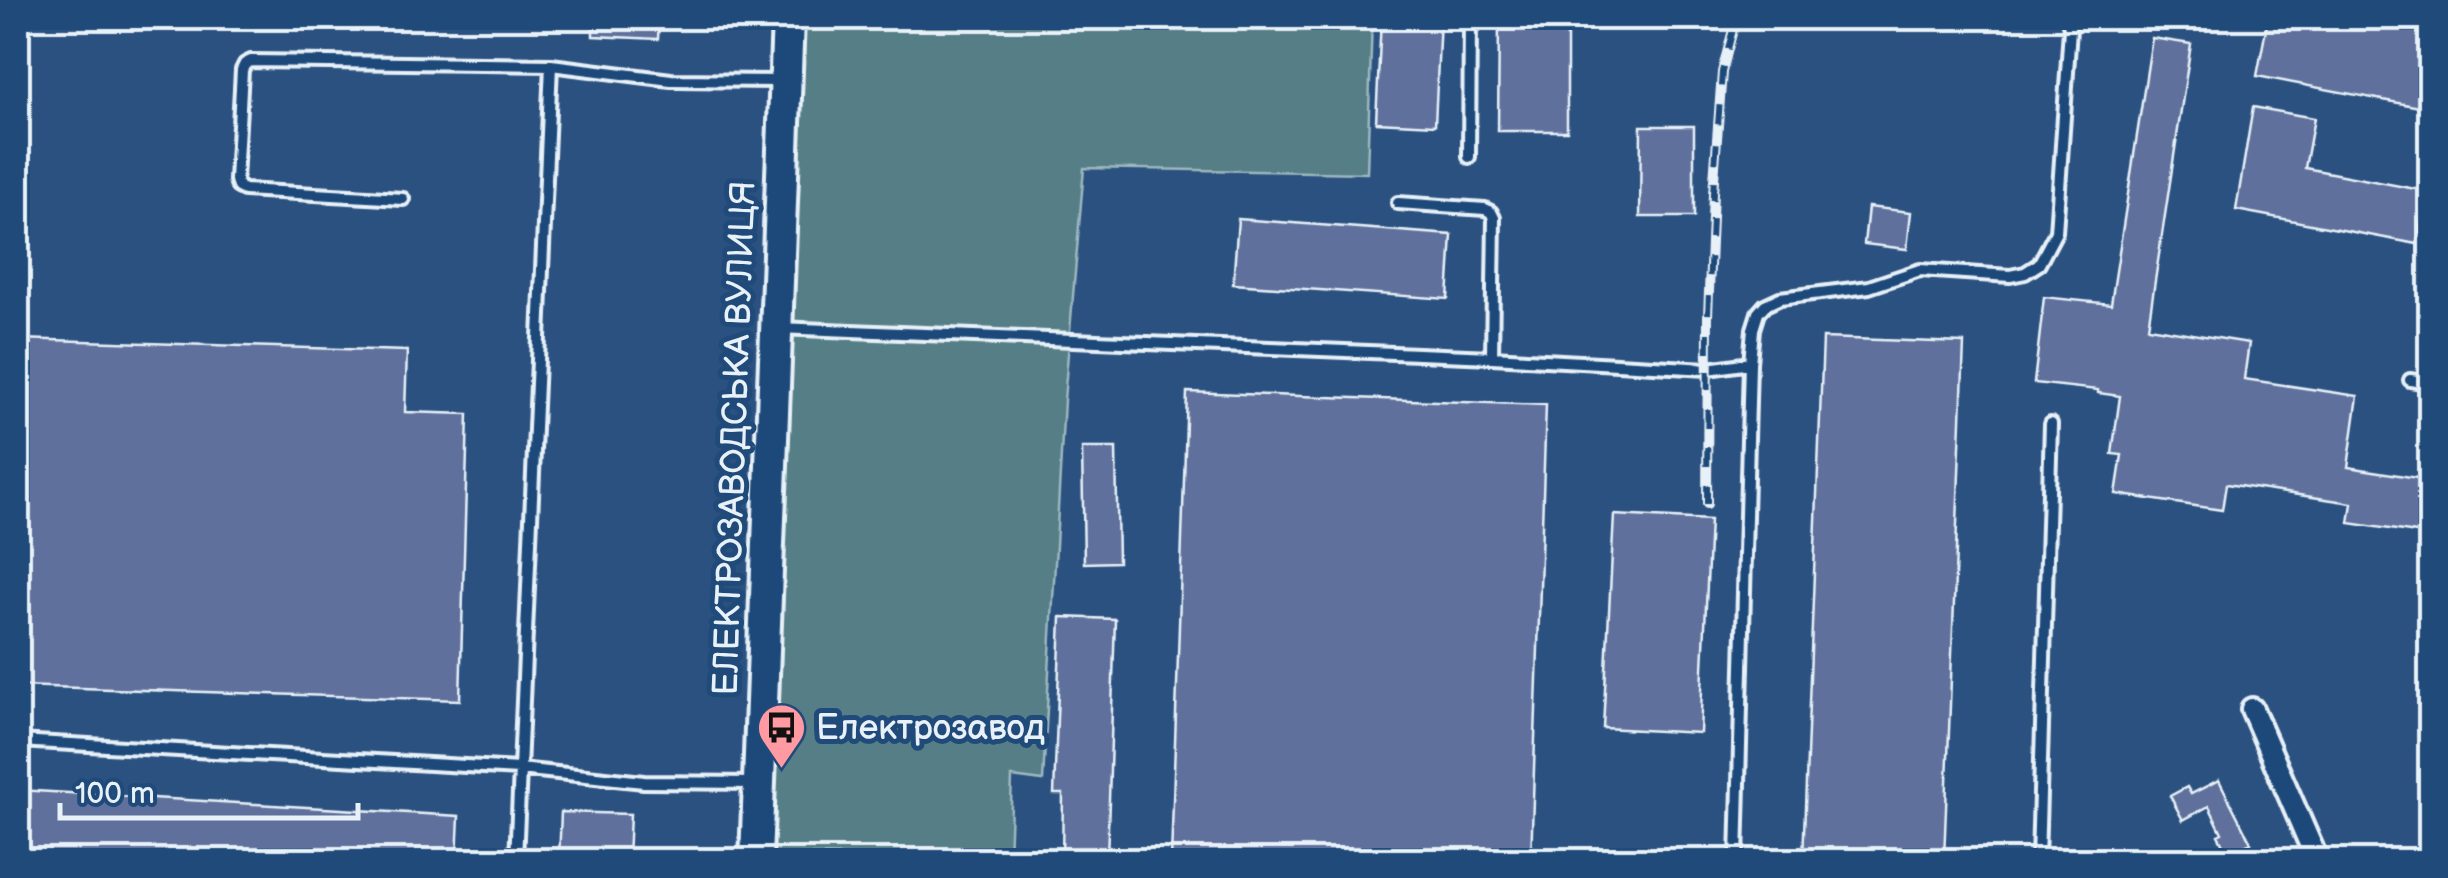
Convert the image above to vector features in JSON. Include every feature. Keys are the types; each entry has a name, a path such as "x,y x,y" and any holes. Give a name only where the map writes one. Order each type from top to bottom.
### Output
{"main road":[{"name":"ЕЛЕКТРОЗАВОДСЬКА ВУЛИЦЯ","path":"756,860 788,18"}],"street":[{"path":"2252,709 2317,860"}],"lane":[{"path":"1469,157 1470,18"},
{"path":"1737,860 1750,362 1758,314 1765,305 1780,298 1857,289 1920,270 2010,276 2025,274 2039,264 2056,232 2068,18"},
{"path":"403,199 238,187 245,64 551,65 671,80 786,81"},
{"path":"516,860 551,65"},
{"path":"1398,203 1491,212 1492,357"},
{"path":"777,328 1708,369 1750,362"},
{"path":"2410,380 2430,384"},
{"path":"2038,860 2051,424"},
{"path":"18,741 519,769 644,782 759,783"}],"green space":[{"path":"788,18 1372,18 1367,173 1084,168 1064,400 1043,781 1012,777 1009,859 757,854"}],"building":[{"path":"593,18 659,18 658,39 593,36"},
{"path":"1381,18 1440,18 1435,125 1376,122"},
{"path":"1499,18 1567,18 1567,131 1498,131"},
{"path":"2298,18 2430,18 2430,109 2257,76 2267,24 2297,29"},
{"path":"2152,38 2191,44 2148,327 2249,343 2244,379 2358,396 2348,467 2430,480 2430,535 2349,523 2352,503 2226,484 2222,510 2116,494 2122,455 2112,454 2120,396 2034,383 2044,297 2111,304"},
{"path":"2253,107 2314,118 2305,168 2426,191 2417,244 2236,210"},
{"path":"1641,126 1694,126 1694,217 1640,217"},
{"path":"1868,207 1911,212 1907,249 1864,244"},
{"path":"1238,219 1452,235 1448,299 1233,284"},
{"path":"1823,338 1964,343 1944,860 1803,860"},
{"path":"18,339 407,351 405,412 468,414 460,700 18,686"},
{"path":"1187,392 1546,405 1531,860 1171,860"},
{"path":"1082,448 1116,448 1118,562 1084,563"},
{"path":"1614,515 1710,520 1700,733 1603,728"},
{"path":"1061,617 1115,619 1107,860 1062,860 1063,794 1054,794"},
{"path":"2219,780 2251,843 2228,854 2209,806 2183,820 2170,796 2187,787 2191,794"},
{"path":"18,790 459,816 457,860 18,860"},
{"path":"561,812 630,814 628,860 559,860"}],"railway":[{"path":"1707,504 1713,193 1722,72 1736,18"}],"place":[{"name":"Електрозавод","path":"781,770"}]}
